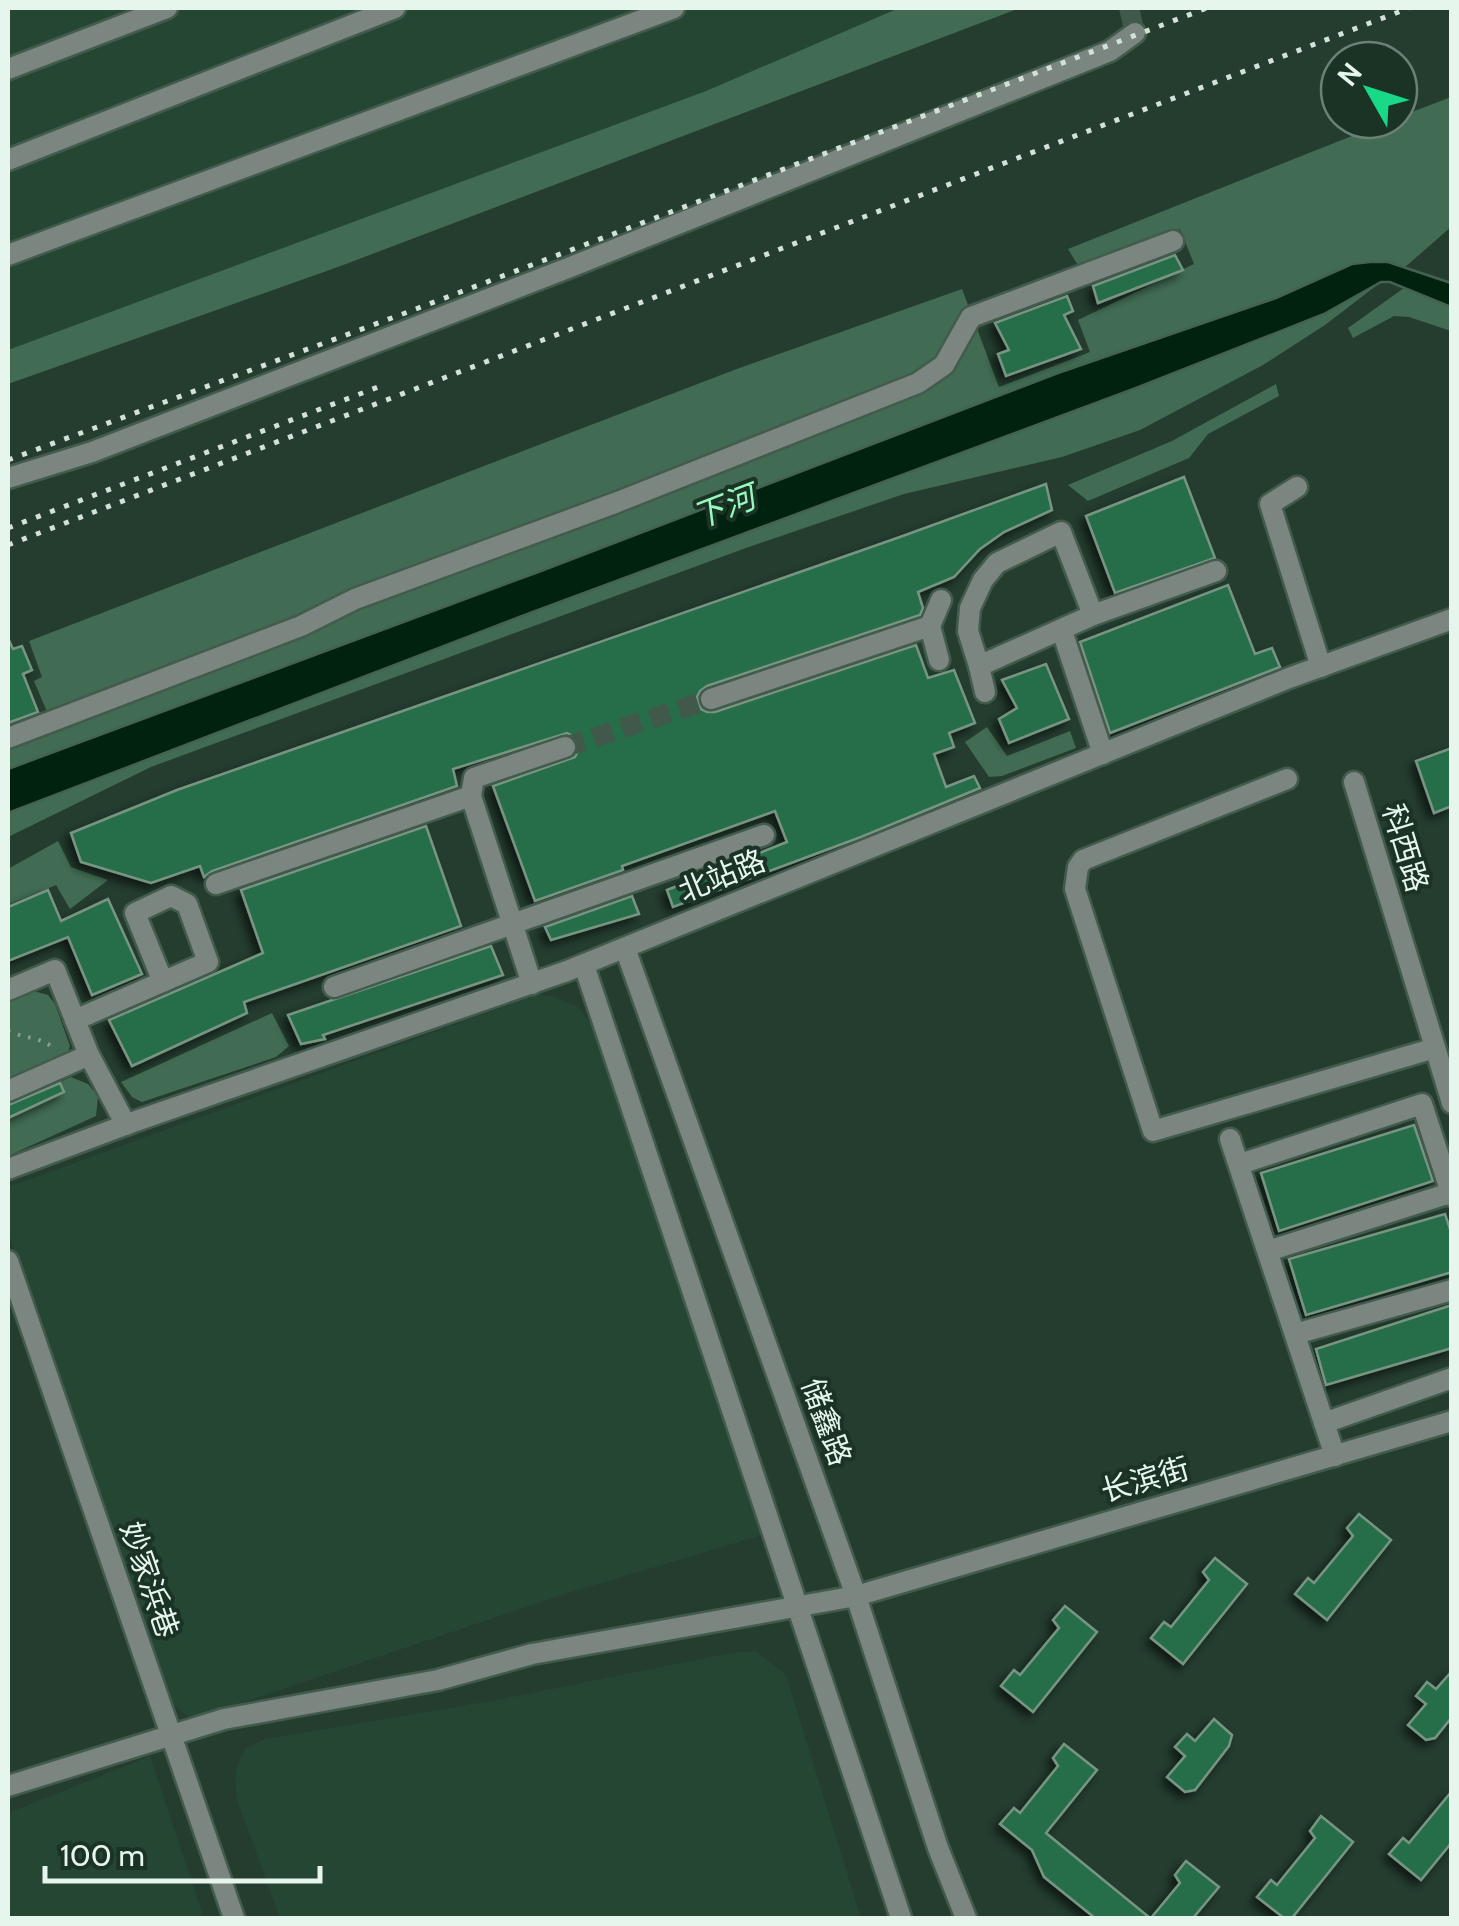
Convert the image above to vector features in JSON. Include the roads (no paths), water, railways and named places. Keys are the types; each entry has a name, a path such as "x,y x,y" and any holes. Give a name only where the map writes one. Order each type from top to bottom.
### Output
{"street":[{"path":"8,69 168,8"},
{"path":"8,160 395,8"},
{"path":"8,255 674,8"},
{"path":"8,478 92,452 568,268 1110,51 1135,32"},
{"path":"8,738 301,626 355,599 615,504 918,383 944,365 970,317 1173,241"},
{"path":"1297,487 1270,504 1321,667"},
{"path":"984,692 968,630 970,608 997,562 1061,532 1093,616"},
{"path":"979,666 1093,616 1216,571"},
{"path":"939,660 930,626 940,600"},
{"name":"北站路","path":"8,1169 532,984 1321,667 1452,619"},
{"path":"711,699 930,626"},
{"path":"1062,630 1103,754"},
{"path":"532,984 471,796 474,778 565,747"},
{"path":"1287,780 1083,860 1078,867 1076,889 1153,1132 1435,1048"},
{"name":"科西路","path":"1354,782 1452,1103"},
{"path":"216,884 471,796"},
{"path":"334,987 764,834"},
{"name":"储鑫路","path":"625,948 856,1596 938,1848 966,1918"},
{"path":"584,964 901,1918"},
{"path":"8,990 55,970 89,1055 126,1125"},
{"path":"75,1020 162,982"},
{"path":"8,1091 89,1055"},
{"path":"1240,1164 1422,1104 1451,1194 1268,1251"},
{"path":"1230,1139 1334,1456"},
{"name":"妙家浜巷","path":"8,1261 234,1918"},
{"path":"1295,1334 1452,1290"},
{"path":"1324,1422 1452,1378"},
{"name":"长滨街","path":"8,1786 224,1720 438,1680 532,1654 856,1596 1452,1421"}],"water":[{"name":"下河","path":"1388,262 1451,283 1451,307 1390,282 1381,282 1324,314 1136,388 522,616 8,813 8,769 1058,373 1276,298 1352,264"}],"tunnel":[{"path":"1129,8 1135,33"},
{"path":"565,747 711,699"}],"railway":[{"path":"8,460 1207,8"},
{"path":"8,545 1409,8"},
{"path":"8,528 386,384"}]}
